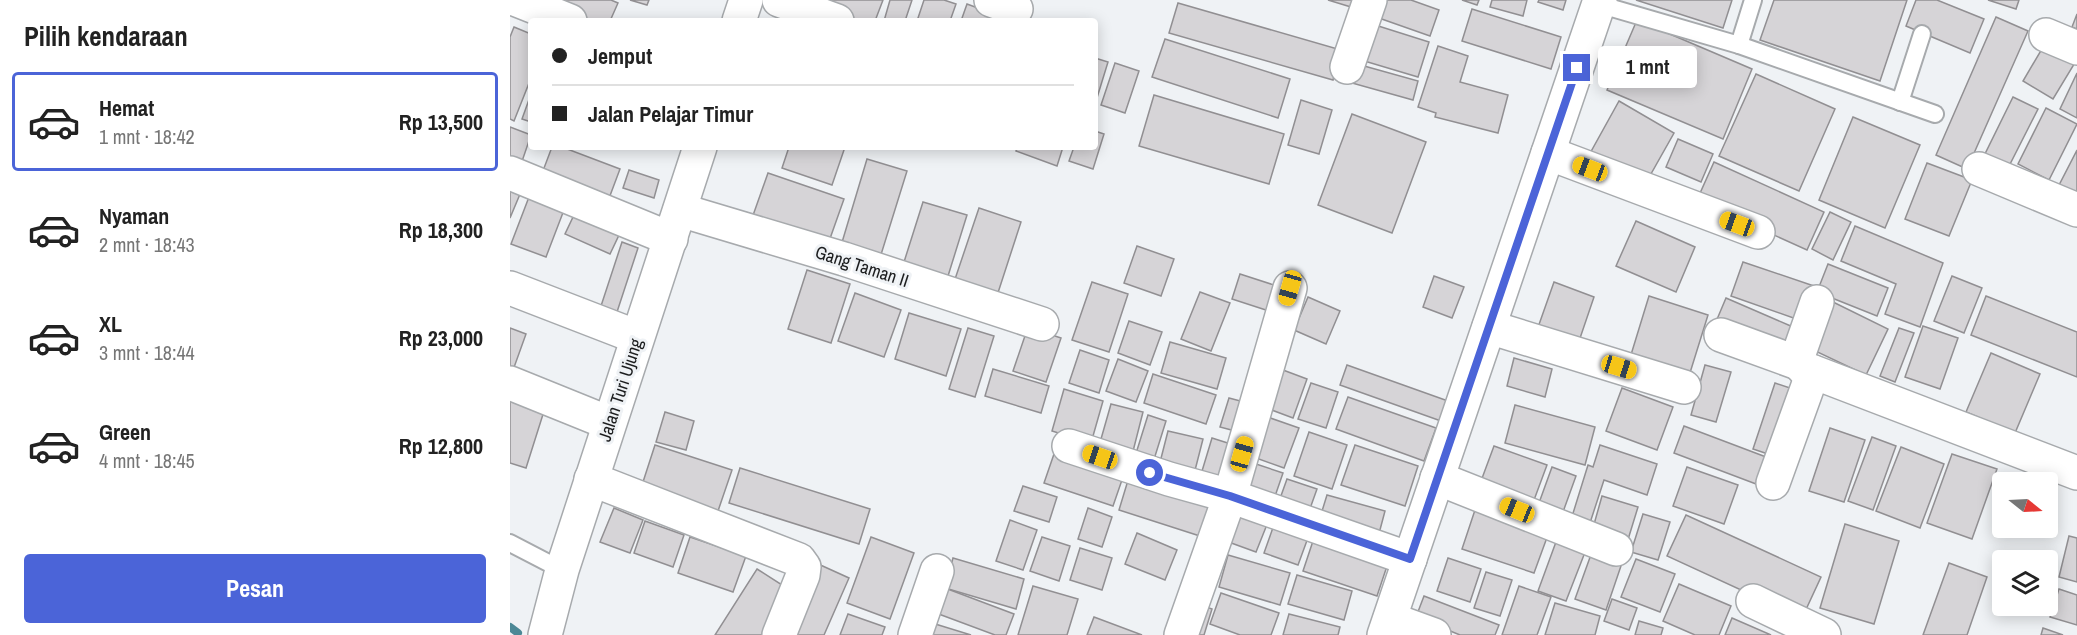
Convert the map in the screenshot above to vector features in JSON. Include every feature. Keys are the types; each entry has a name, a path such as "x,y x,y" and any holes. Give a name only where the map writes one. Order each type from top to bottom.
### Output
{"street":[{"path":"517,0 562,18"},
{"path":"740,18 746,0"},
{"path":"779,0 829,18"},
{"path":"1347,67 1370,0"},
{"path":"1434,635 1387,627 1599,2"},
{"path":"2046,35 2077,48"},
{"name":"Jalan Turi Ujung","path":"545,635 562,570 699,150"},
{"path":"1548,153 1758,232"},
{"path":"1979,169 2077,210"},
{"name":"Gang Taman II","path":"510,173 676,224 844,259 1042,324"},
{"path":"510,288 637,336"},
{"path":"1181,635 1230,496 1290,288"},
{"path":"1805,367 1797,359 1817,302"},
{"path":"1489,327 1684,387"},
{"path":"1721,335 2077,473"},
{"path":"1773,483 1805,367"},
{"path":"510,383 609,423"},
{"path":"1069,446 1230,496 1410,559"},
{"path":"1437,478 1616,549"},
{"path":"591,479 800,560 804,567 803,575 779,635"},
{"path":"915,635 937,571"},
{"path":"1753,601 1821,634"}],"lane":[{"path":"1739,45 1753,0"},
{"path":"1599,2 1739,45 1935,114"},
{"path":"1900,102 1922,34"},
{"path":"510,543 562,570"}],"building":[{"path":"560,0 611,0 618,3 611,18 582,18"},
{"path":"630,0 649,0 647,5"},
{"path":"807,0 883,0 876,18 846,18 806,3"},
{"path":"890,0 912,0 906,18 885,18"},
{"path":"924,0 944,0 956,4 951,18 918,18"},
{"path":"1328,0 1353,0 1351,7"},
{"path":"1382,0 1411,0 1439,10 1430,36 1376,17"},
{"path":"1462,0 1479,0 1477,5"},
{"path":"1492,0 1527,0 1523,16 1490,7"},
{"path":"1539,0 1566,0 1563,10 1538,2"},
{"path":"1636,0 1732,0 1723,28"},
{"path":"1774,0 1907,0 1880,81 1760,40"},
{"path":"1916,0 1937,0 1984,19 1970,53 1906,26"},
{"path":"1988,0 2019,0 2016,9"},
{"path":"1178,3 1341,50 1333,80 1169,33"},
{"path":"967,4 1005,18 962,18"},
{"path":"1472,9 1561,37 1551,69 1462,41"},
{"path":"2077,14 2077,29 2072,27"},
{"path":"1996,17 2028,31 1967,169 1936,155"},
{"path":"1637,20 1752,69 1723,139 1607,90"},
{"path":"1372,24 1429,42 1418,77 1361,60"},
{"path":"514,27 528,33 528,86 514,121 510,119 510,37"},
{"path":"1165,39 1290,79 1278,118 1152,77"},
{"path":"2046,42 2076,61 2053,99 2023,81"},
{"path":"1438,46 1468,56 1460,82 1508,95 1498,133 1435,117 1436,113 1418,107"},
{"path":"1098,59 1108,62 1098,94"},
{"path":"1115,63 1139,71 1125,113 1101,105"},
{"path":"1357,64 1418,81 1413,100 1352,83"},
{"path":"2077,73 2077,118 2060,109"},
{"path":"1756,74 1835,109 1799,191 1719,156"},
{"path":"1154,95 1284,134 1269,184 1139,146"},
{"path":"2013,97 2038,109 2005,174 1981,162"},
{"path":"1301,100 1332,110 1319,154 1288,145"},
{"path":"1619,101 1674,133 1643,188 1588,157"},
{"path":"528,102 528,121 522,119"},
{"path":"2046,108 2077,124 2049,180 2018,164"},
{"path":"1352,114 1426,142 1392,233 1318,205"},
{"path":"1853,117 1920,145 1885,228 1819,200"},
{"path":"510,127 528,134 528,144 518,173 510,170"},
{"path":"1098,132 1104,134 1093,169 1069,161 1073,150 1098,150"},
{"path":"1678,139 1713,154 1701,182 1666,167"},
{"path":"551,150 570,150 620,169 608,201 541,176"},
{"path":"788,150 844,150 832,185 782,168"},
{"path":"1016,150 1062,150 1057,166"},
{"path":"2077,150 2077,202 2056,191"},
{"path":"867,159 907,171 879,261 840,249"},
{"path":"1714,162 1824,212 1807,250 1697,200"},
{"path":"1927,163 1972,180 1949,236 1905,219"},
{"path":"629,170 659,180 654,198 623,188"},
{"path":"768,173 844,199 827,247 751,221"},
{"path":"510,182 523,187 510,218"},
{"path":"529,197 564,210 546,257 511,244"},
{"path":"923,202 967,215 948,276 904,262"},
{"path":"979,208 1021,222 994,305 951,291"},
{"path":"1830,212 1851,222 1833,260 1812,249"},
{"path":"574,215 619,235 610,254 565,234"},
{"path":"1636,221 1695,247 1676,292 1616,266"},
{"path":"1855,226 1943,263 1920,327 1885,314 1896,284 1841,261"},
{"path":"622,242 638,248 616,315 600,309"},
{"path":"1137,246 1174,259 1161,296 1124,283"},
{"path":"1743,262 1814,286 1802,321 1731,296"},
{"path":"1828,264 1888,288 1877,316 1817,292"},
{"path":"807,270 850,284 831,343 788,329"},
{"path":"1240,274 1277,286 1269,311 1232,299"},
{"path":"1434,276 1464,287 1452,318 1423,307"},
{"path":"1952,276 1982,288 1964,333 1934,321"},
{"path":"1092,282 1128,294 1109,352 1072,340"},
{"path":"1554,282 1594,297 1577,347 1536,333"},
{"path":"1200,292 1230,303 1211,351 1181,339"},
{"path":"855,293 901,310 884,357 838,341"},
{"path":"1649,296 1708,315 1689,376 1630,358"},
{"path":"1986,296 2077,332 2077,377 1971,335"},
{"path":"1308,297 1340,311 1326,344 1294,330"},
{"path":"1726,298 1793,327 1782,353 1715,324"},
{"path":"1833,302 1888,329 1866,375 1811,349"},
{"path":"909,313 961,329 946,376 895,359"},
{"path":"1129,321 1162,332 1150,365 1118,353"},
{"path":"1923,326 1958,338 1940,389 1905,377"},
{"path":"1028,327 1061,338 1046,382 1013,371"},
{"path":"510,328 526,334 512,373 510,372"},
{"path":"968,328 994,336 975,397 949,389"},
{"path":"1899,328 1914,333 1895,382 1880,376"},
{"path":"1170,342 1226,358 1217,389 1161,373"},
{"path":"1080,350 1109,360 1099,393 1069,383"},
{"path":"1991,353 2040,374 2015,433 1966,412"},
{"path":"1514,358 1552,369 1545,397 1507,386"},
{"path":"1118,359 1148,371 1136,402 1106,391"},
{"path":"1347,365 1448,401 1441,421 1340,385"},
{"path":"1705,365 1731,372 1716,422 1691,415"},
{"path":"1275,367 1307,379 1293,418 1261,406"},
{"path":"993,369 1049,386 1041,413 985,396"},
{"path":"1153,374 1216,395 1206,424 1144,403"},
{"path":"1311,383 1338,392 1326,428 1298,419"},
{"path":"1775,383 1799,391 1777,457 1753,449"},
{"path":"1622,388 1673,407 1657,450 1606,431"},
{"path":"1064,389 1103,401 1091,443 1052,431"},
{"path":"510,397 545,408 526,468 510,463"},
{"path":"1348,397 1436,428 1424,461 1336,429"},
{"path":"1229,398 1248,403 1239,432 1220,427"},
{"path":"1111,404 1143,412 1130,463 1097,453"},
{"path":"1515,405 1595,427 1585,465 1505,443"},
{"path":"665,412 694,421 686,450 656,442"},
{"path":"1259,414 1299,428 1284,468 1245,454"},
{"path":"1148,415 1166,421 1151,469 1133,463"},
{"path":"1684,426 1774,460 1764,487 1674,453"},
{"path":"1830,428 1865,440 1844,502 1809,491"},
{"path":"1168,431 1203,439 1192,482 1157,474"},
{"path":"1309,432 1347,445 1332,489 1294,476"},
{"path":"1872,437 1896,446 1873,510 1848,501"},
{"path":"1212,438 1234,445 1220,488 1199,481"},
{"path":"655,445 732,470 718,511 642,485"},
{"path":"1355,445 1418,466 1405,506 1341,485"},
{"path":"1600,445 1657,464 1647,495 1604,480 1588,529 1570,523 1588,465 1593,467"},
{"path":"1494,446 1547,465 1534,500 1481,481"},
{"path":"1901,447 1944,464 1920,528 1876,511"},
{"path":"1054,454 1123,477 1113,506 1044,483"},
{"path":"1952,454 1997,469 1996,472 1992,472 1992,483 1972,539 1927,523"},
{"path":"1250,462 1283,473 1273,502 1241,492"},
{"path":"1552,467 1576,476 1559,523 1535,514"},
{"path":"1687,467 1738,485 1724,524 1673,506"},
{"path":"740,468 870,509 859,544 729,503"},
{"path":"1129,477 1214,505 1203,537 1119,510"},
{"path":"1287,479 1317,489 1307,517 1277,507"},
{"path":"1023,486 1057,497 1049,522 1014,511"},
{"path":"1327,495 1385,511 1377,541 1318,524"},
{"path":"1602,496 1638,507 1626,546 1591,535"},
{"path":"1476,507 1549,532 1534,573 1462,549"},
{"path":"614,508 643,520 630,553 600,542"},
{"path":"1088,508 1112,517 1102,547 1078,539"},
{"path":"1234,510 1268,522 1256,552 1223,540"},
{"path":"1643,514 1670,522 1658,560 1631,552"},
{"path":"1686,515 1821,577 1802,618 1667,556"},
{"path":"1010,520 1037,530 1023,570 996,561"},
{"path":"645,521 684,535 673,567 634,553"},
{"path":"1275,522 1309,535 1298,565 1264,553"},
{"path":"1845,524 1899,541 1874,624 1820,608"},
{"path":"1560,531 1589,542 1566,601 1538,591"},
{"path":"1137,533 1177,550 1165,580 1125,564"},
{"path":"1315,535 1389,560 1377,596 1303,571"},
{"path":"2069,536 2077,538 2077,582 2059,577"},
{"path":"690,537 746,556 733,592 678,573"},
{"path":"871,537 914,553 890,619 847,603"},
{"path":"1042,537 1070,546 1059,581 1030,571"},
{"path":"1080,548 1112,558 1102,590 1070,580"},
{"path":"1593,549 1623,560 1606,610 1575,599"},
{"path":"1228,555 1290,573 1280,605 1219,587"},
{"path":"953,558 1024,579 1016,609 945,588"},
{"path":"1448,558 1481,569 1470,602 1437,591"},
{"path":"1636,559 1675,574 1660,612 1621,597"},
{"path":"816,563 849,578 824,635 792,635"},
{"path":"1949,563 1987,577 1967,635 1923,635"},
{"path":"757,569 793,592 766,635 715,635"},
{"path":"1486,572 1512,580 1500,616 1474,608"},
{"path":"1297,575 1352,591 1344,620 1288,604"},
{"path":"1679,584 1731,606 1719,635 1695,635 1663,621"},
{"path":"1033,586 1078,599 1067,635 1018,635"},
{"path":"1519,586 1551,597 1537,635 1502,635"},
{"path":"945,588 1014,614 1006,635 995,635 936,613"},
{"path":"2059,589 2077,595 2077,625 2050,617 2058,616"},
{"path":"1221,593 1279,613 1271,635 1240,635 1210,624"},
{"path":"1424,596 1499,625 1495,635 1460,635 1416,617"},
{"path":"1612,599 1637,608 1629,630 1604,621"},
{"path":"1194,603 1212,609 1204,635 1183,635"},
{"path":"1555,603 1600,616 1595,635 1545,635"},
{"path":"848,614 885,627 882,635 840,635"},
{"path":"1289,614 1340,627 1338,635 1283,635"},
{"path":"1094,617 1142,635 1087,635"},
{"path":"1732,618 1771,635 1725,635"},
{"path":"1639,621 1663,628 1661,635 1635,635"},
{"path":"932,623 971,635 928,635"},
{"path":"2043,628 2063,635 2041,635"}],"waterway":[{"path":"510,627 518,633"}],"route":[{"path":"1150,473 1230,496 1410,559 1577,68"}]}
